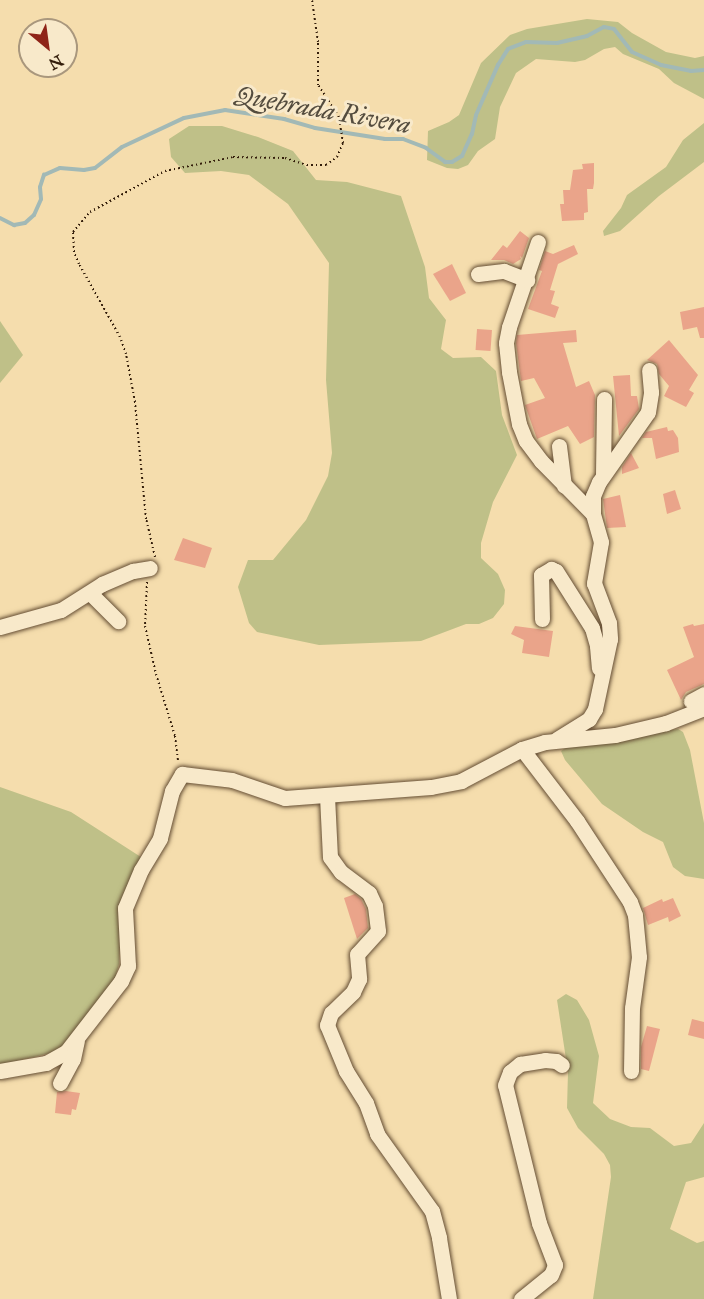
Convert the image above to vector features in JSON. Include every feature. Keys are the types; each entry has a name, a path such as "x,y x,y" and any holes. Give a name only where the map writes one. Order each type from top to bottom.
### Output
{"street":[{"path":"538,242 506,343 519,424 526,441 564,486 593,514"},
{"path":"478,274 504,271 527,280"},
{"path":"0,1071 46,1063 66,1052 77,1040 90,1018 121,981 128,966 124,908 141,870 160,838 172,791 182,774 232,780 285,798 453,783 522,749 557,739 589,719 595,709 610,639 609,623 594,584 601,542 593,514 593,496 603,474 648,412 651,392 649,370"},
{"path":"603,474 604,399"},
{"path":"559,446 564,486"},
{"path":"0,627 61,610 102,584 123,575 150,568"},
{"path":"542,619 541,575 551,568 556,571 592,628 602,677"},
{"path":"90,593 97,604 118,621"},
{"path":"557,739 578,741 666,723 699,701"},
{"path":"522,749 577,821 630,902 635,915 639,957 632,1008 631,1071"},
{"path":"327,796 330,857 341,872 369,893 375,906 378,931 357,954 359,979 353,992 331,1013 327,1025 346,1071 366,1103 377,1134 432,1211 439,1238 448,1299"},
{"path":"60,1083 73,1059 77,1040"},
{"path":"521,1299 551,1275 555,1265 539,1223 505,1085 510,1072 520,1064 545,1060 556,1061 562,1065"}],"path":[{"path":"182,774 176,736 156,674 145,626 144,606 150,568 156,555 146,519 135,402 126,354 120,337 79,264 74,252 73,232 90,212 165,171 233,158 285,158 307,165 326,165 337,157 344,143 339,117 318,85 318,42 312,0"}],"green space":[{"path":"587,19 618,22 632,33 666,52 695,58 704,56 704,99 674,83 659,69 623,54 615,47 604,49 585,60 575,62 536,59 516,73 500,107 495,139 478,151 468,165 458,169 447,168 427,160 428,131 459,115 481,63 510,35 527,29"},
{"path":"704,123 704,162 659,196 620,231 604,236 603,231 621,208 627,195 666,167 683,140"},
{"path":"189,126 222,126 293,151 316,180 347,182 401,196 425,267 429,298 446,320 441,349 453,358 481,357 496,371 502,415 517,455 493,502 481,543 481,558 498,574 505,590 504,604 493,618 479,624 466,624 421,641 319,645 257,632 249,623 238,587 248,560 273,560 306,520 328,476 332,453 326,380 329,263 288,204 249,175 221,171 185,173 171,157 169,139"},
{"path":"0,321 23,355 0,383"},
{"path":"678,729 683,732 690,750 704,823 704,879 685,876 673,867 663,842 643,832 602,804 565,760 561,751 568,746"},
{"path":"0,787 71,812 144,859 121,932 119,964 115,979 71,1041 55,1052 0,1065"},
{"path":"566,994 577,1000 589,1020 599,1056 593,1103 610,1119 631,1127 650,1128 674,1146 691,1143 704,1123 704,1177 686,1182 670,1229 697,1243 704,1241 704,1299 593,1299 611,1177 610,1165 604,1154 578,1128 567,1108 568,1072 557,1000"}],"building":[{"path":"594,163 593,189 587,189 588,212 584,213 584,220 562,221 560,204 564,204 563,190 570,190 573,170 583,169 582,164"},
{"path":"520,231 529,238 522,258 520,256 521,259 513,264 504,260 491,260 503,245 507,248"},
{"path":"574,245 578,254 558,264 550,290 555,291 551,304 559,307 555,318 528,309 542,271 539,270 545,251 553,254"},
{"path":"452,264 466,293 450,301 433,274"},
{"path":"704,307 704,338 700,338 697,327 683,330 680,312"},
{"path":"477,329 492,330 490,351 476,350"},
{"path":"576,330 577,342 563,343 576,387 589,381 595,395 594,437 580,444 568,426 537,439 525,405 545,398 534,378 521,381 517,335"},
{"path":"669,340 698,375 689,390 694,393 686,407 664,396 669,386 659,374 657,364 647,360"},
{"path":"630,375 631,396 637,396 639,409 619,436 613,376"},
{"path":"667,427 668,431 673,430 678,438 679,452 656,459 652,438 642,438 646,432"},
{"path":"631,453 639,468 622,474 622,467"},
{"path":"675,490 681,509 667,514 663,494"},
{"path":"620,495 626,527 607,528 603,499"},
{"path":"183,538 212,548 205,568 174,560"},
{"path":"693,624 694,626 704,624 704,684 686,692 681,700 667,670 694,657 683,627"},
{"path":"515,626 553,631 549,657 522,653 524,640 511,634"},
{"path":"355,894 361,899 366,909 368,928 357,939 344,898"},
{"path":"673,898 681,916 669,922 668,917 648,925 643,908 662,899 663,902"},
{"path":"692,1019 704,1022 704,1039 688,1035"},
{"path":"647,1026 660,1029 649,1071 641,1069 641,1047"},
{"path":"57,1092 80,1093 76,1110 72,1109 71,1115 55,1113"}],"waterway":[{"name":"Quebrada Rivera","path":"0,218 14,225 25,223 34,215 41,199 40,187 44,175 60,168 84,170 95,168 122,147 184,118 225,110 284,119 315,128 385,139 403,139 426,148 445,162 452,162 462,156 472,134 476,115 498,65 508,49 526,42 557,43 587,36 604,27 614,29 632,52 661,65 691,71 704,70"}]}
